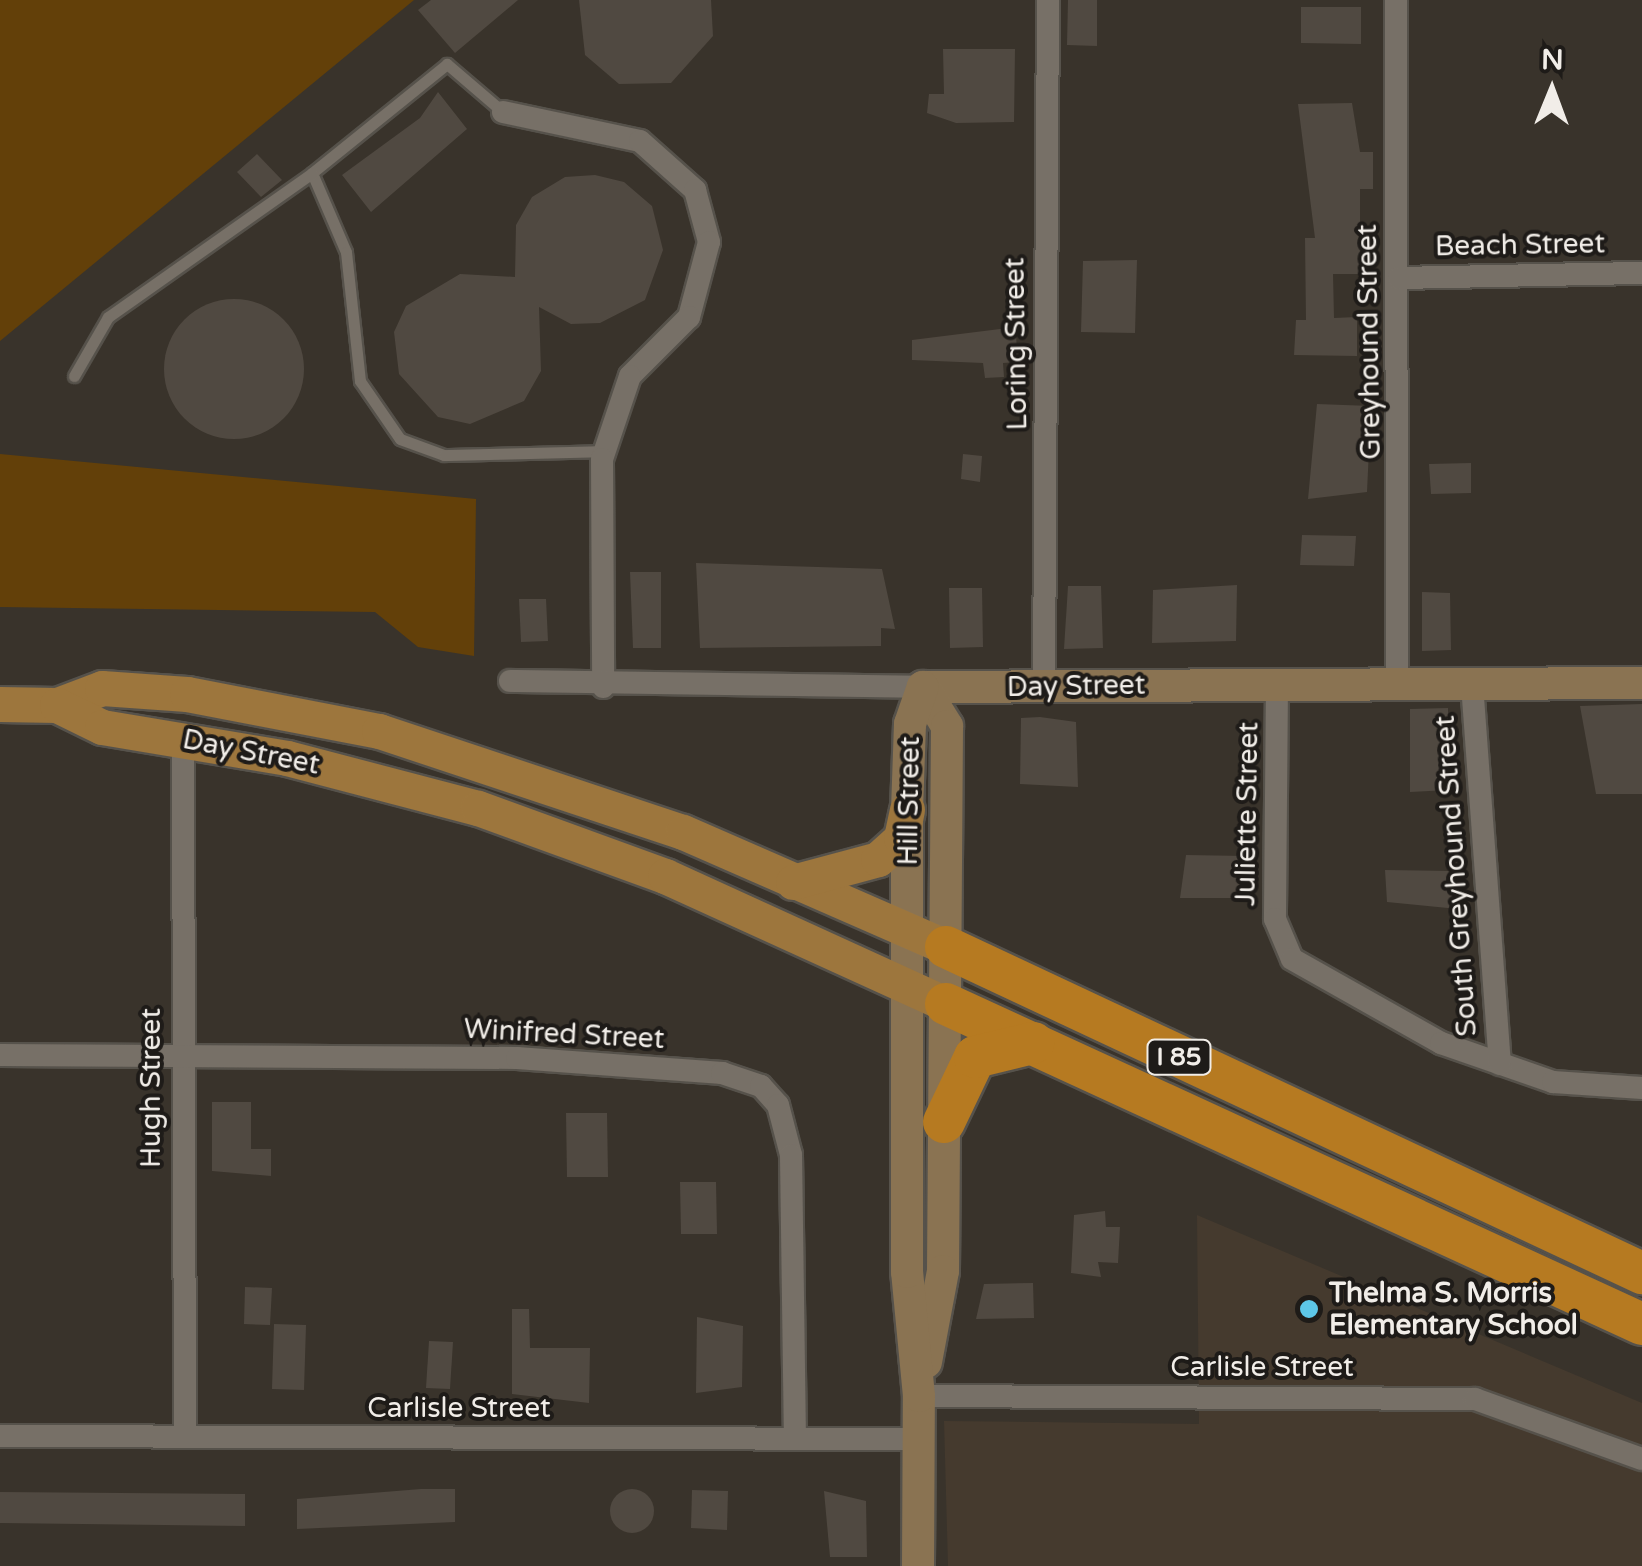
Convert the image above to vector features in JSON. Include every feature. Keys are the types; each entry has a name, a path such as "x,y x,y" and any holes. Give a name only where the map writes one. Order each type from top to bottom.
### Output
{"highway":[{"name":"I 85","path":"927,939 1642,1273"},
{"path":"946,1004 1642,1324"},
{"path":"944,1122 975,1056 1033,1044"}],"main road":[{"name":"Day Street","path":"0,704 57,705 102,688 187,694 379,731 588,796 927,939"},
{"name":"Day Street","path":"57,705 102,728 184,738 478,808 665,876 946,1004"},
{"path":"790,882 878,858 901,838 907,810"}],"street":[{"name":"Loring Street","path":"1044,687 1048,0"},
{"name":"Greyhound Street","path":"1396,0 1397,683"},
{"path":"503,112 640,140 695,190 709,242 701,286 688,317 630,376 604,452 603,687"},
{"name":"Beach Street","path":"1399,278 1642,274"},
{"name":"Day Street","path":"510,680 603,687 1642,682"},
{"name":"Juliette Street","path":"1277,683 1278,934 1324,984 1434,1040 1500,1064"},
{"name":"South Greyhound Street","path":"1472,684 1500,1064"},
{"name":"Hill Street","path":"919,1396 944,1272 946,1004 927,939 907,810 910,724 923,687"},
{"name":"Hill Street","path":"918,1566 919,1396 906,1272 907,986 927,939 948,726 923,687"},
{"name":"Hugh Street","path":"184,738 180,1056 185,1437"},
{"name":"Winifred Street","path":"0,1055 516,1058 722,1073 762,1086 778,1105 790,1155 795,1438"},
{"path":"1500,1064 1553,1082 1642,1088"},
{"name":"Carlisle Street","path":"919,1396 1444,1396 1542,1419 1642,1458"},
{"name":"Carlisle Street","path":"0,1436 919,1439"}],"lane":[{"path":"74,376 108,318 312,173 448,64 503,112"},
{"path":"312,173 346,252 360,380 400,439 444,456 604,452"}],"shaded area":[{"path":"0,0 414,0 0,341"},
{"path":"0,454 476,499 474,656 418,647 375,612 0,607"},
{"name":"Thelma S. Morris Elementary School","path":"1197,1215 1642,1403 1642,1566 948,1566 944,1421 1199,1424"}],"building":[{"path":"431,0 518,0 455,53 418,10"},
{"path":"579,0 711,0 713,36 671,83 619,84 585,55"},
{"path":"1068,0 1097,0 1097,46 1067,45"},
{"path":"1301,7 1361,7 1361,44 1301,43"},
{"path":"943,49 1015,49 1014,122 956,123 927,113 929,94 944,94"},
{"path":"438,92 467,129 371,212 342,175 420,118"},
{"path":"1352,103 1360,152 1373,152 1373,189 1360,189 1360,274 1333,274 1334,318 1357,317 1357,356 1294,355 1296,320 1306,320 1305,238 1315,238 1298,104"},
{"path":"257,154 282,180 261,197 237,172"},
{"path":"595,175 624,182 652,206 663,250 645,300 600,323 571,324 539,307 541,371 524,401 470,424 438,417 399,374 394,332 406,306 460,274 515,277 516,225 532,197 565,177"},
{"path":"1137,260 1135,333 1081,332 1083,261"},
{"path":"234,299 261,304 284,319 299,342 304,369 299,396 284,419 261,434 234,439 207,434 184,419 169,396 164,369 169,342 184,319 207,304"},
{"path":"1016,327 1017,362 1003,363 1004,377 985,378 983,363 912,360 912,340"},
{"path":"1317,404 1371,406 1367,492 1308,499"},
{"path":"963,454 982,456 980,482 961,479"},
{"path":"1471,463 1471,493 1431,494 1429,464"},
{"path":"1302,535 1356,536 1354,566 1300,565"},
{"path":"696,563 882,569 895,629 881,628 881,646 700,648"},
{"path":"630,572 661,572 661,648 633,648"},
{"path":"1237,585 1236,641 1152,643 1153,590"},
{"path":"1068,586 1101,586 1103,648 1064,649"},
{"path":"949,588 982,588 983,647 950,648"},
{"path":"1422,592 1450,593 1451,650 1422,651"},
{"path":"519,599 546,599 548,641 521,642"},
{"path":"1642,704 1642,794 1596,794 1580,706"},
{"path":"1448,708 1449,790 1410,792 1410,709"},
{"path":"1021,718 1076,722 1078,787 1020,784"},
{"path":"1186,855 1245,856 1245,898 1180,898"},
{"path":"1385,870 1453,871 1458,909 1387,902"},
{"path":"212,1102 251,1102 251,1149 271,1149 271,1176 212,1171"},
{"path":"566,1113 607,1113 608,1177 567,1177"},
{"path":"680,1182 716,1182 717,1234 681,1234"},
{"path":"1105,1211 1106,1227 1120,1227 1118,1263 1098,1262 1101,1277 1071,1273 1074,1215"},
{"path":"1033,1283 1034,1318 976,1319 984,1284"},
{"path":"245,1287 272,1288 270,1325 244,1324"},
{"path":"512,1309 529,1309 530,1348 590,1348 589,1403 512,1394"},
{"path":"697,1317 743,1326 742,1387 696,1393"},
{"path":"274,1324 306,1325 304,1390 272,1389"},
{"path":"429,1341 453,1342 450,1389 426,1388"},
{"path":"455,1489 455,1522 297,1529 297,1499"},
{"path":"632,1489 648,1495 654,1511 648,1527 632,1533 616,1527 610,1511 616,1495"},
{"path":"692,1490 728,1491 727,1530 691,1528"},
{"path":"824,1491 866,1501 867,1557 830,1557"},
{"path":"0,1492 245,1494 245,1526 0,1523"}],"place":[{"name":"Thelma S. Morris Elementary School","path":"1309,1309"}]}
